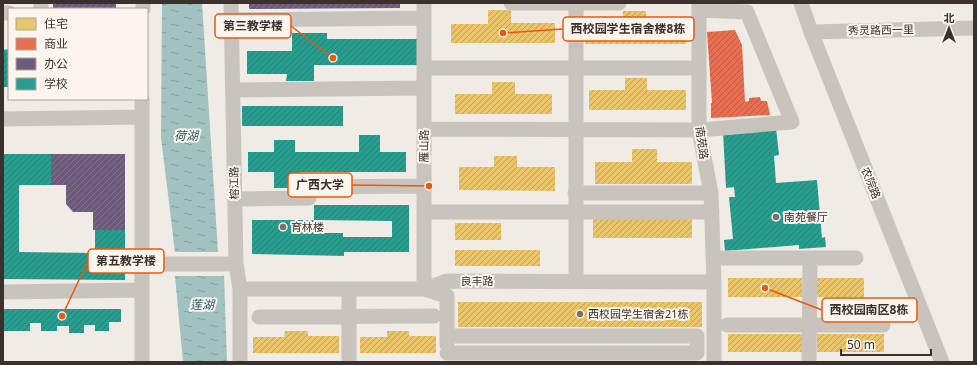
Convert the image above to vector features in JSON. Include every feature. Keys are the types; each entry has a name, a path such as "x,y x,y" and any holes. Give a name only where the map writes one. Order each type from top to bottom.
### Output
{"street":[{"name":"榕江路","path":"231,3 236,264 240,289 240,362"},
{"path":"510,3 619,3"},
{"path":"576,3 576,282"},
{"name":"农院路","path":"801,3 811,32 942,362"},
{"path":"424,129 699,130 792,122 747,12 699,6"},
{"name":"南苑路","path":"699,6 699,130 711,193 714,282 714,362"},
{"path":"231,20 424,10"},
{"name":"雁山路","path":"424,10 424,289"},
{"name":"秀灵路西一里","path":"811,32 974,28"},
{"path":"424,68 699,68"},
{"path":"233,90 424,88"},
{"path":"142,100 142,362"},
{"path":"3,119 142,117"},
{"path":"235,199 309,198 309,187 424,186"},
{"path":"575,193 711,193"},
{"path":"424,212 712,212"},
{"path":"713,258 856,258"},
{"path":"810,258 810,362"},
{"path":"142,264 236,264"},
{"name":"良丰路","path":"240,289 424,289 447,281 714,282"},
{"path":"349,289 349,362"},
{"path":"424,289 447,296 447,336 447,358 697,354 697,336 447,336"},
{"path":"3,292 142,290"},
{"path":"259,317 434,316"},
{"path":"727,325 883,325"}],"water":[{"name":"荷湖","path":"162,3 202,3 218,252 175,252 161,137"},
{"name":"莲湖","path":"175,276 224,276 227,362 183,362"}],"building: 住宅":[{"path":"488,10 511,10 511,23 555,23 555,43 451,43 451,24 488,24"},
{"path":"623,11 646,11 646,24 686,24 686,44 585,44 585,25 623,25"},
{"path":"625,78 647,78 647,90 686,90 686,110 589,110 589,90 625,90"},
{"path":"492,82 515,82 515,94 552,94 552,114 455,114 455,94 492,94"},
{"path":"632,149 657,149 657,162 692,162 692,184 595,184 595,162 632,162"},
{"path":"494,156 517,156 517,167 555,167 555,191 459,190 459,167 494,167"},
{"path":"593,217 692,217 692,238 593,238"},
{"path":"455,223 501,223 501,240 455,240"},
{"path":"455,250 540,250 540,266 455,266"},
{"path":"728,278 802,278 802,297 728,297"},
{"path":"817,278 864,278 864,297 817,297"},
{"name":"西校园学生宿舍21栋","path":"458,302 702,302 702,327 458,327"},
{"path":"285,331 308,331 308,336 339,336 339,353 253,353 253,337 284,337"},
{"path":"387,331 409,331 409,336 436,336 436,353 360,353 360,337 387,337"},
{"path":"728,334 802,334 802,352 728,352"},
{"path":"817,334 884,334 884,352 817,352"}],"building: 商业":[{"path":"735,30 742,45 745,102 749,101 749,98 760,97 761,101 767,101 770,115 711,118 712,103 707,32"}],"building: 办公":[{"path":"53,3 116,3 116,8 53,8"},
{"path":"249,3 400,3 400,8 249,9"},
{"path":"51,154 125,154 125,230 93,230 93,212 73,212 66,204 66,185 51,185"}],"building: 学校":[{"path":"292,33 327,33 327,39 419,39 419,65 314,65 314,81 286,81 287,74 247,74 247,51 292,51"},
{"path":"8,49 8,87 3,87 3,50"},
{"path":"242,106 343,106 343,126 242,126"},
{"name":"南苑餐厅","path":"776,128 779,155 774,156 776,183 817,180 822,238 825,237 826,247 799,249 799,245 725,251 724,240 733,239 729,197 735,197 734,187 726,188 723,132"},
{"path":"359,135 380,135 380,152 406,152 406,172 301,172 301,188 274,188 274,172 248,172 248,152 274,152 274,140 295,140 295,152 359,152"},
{"path":"3,154 51,154 51,185 19,185 19,252 95,253 95,230 125,230 125,280 3,279"},
{"name":"育林楼","path":"314,205 409,205 409,252 344,252 344,256 252,254 252,220 314,220","holes":["314,220 392,221 392,237 343,237 343,233 314,233"]},
{"path":"3,309 121,309 121,322 109,322 109,331 95,331 95,325 84,325 84,333 69,333 69,326 57,326 57,331 41,331 41,323 30,323 30,331 3,331"}],"place":[{"name":"西校园学生宿舍楼8栋","path":"503,33"},
{"name":"第三教学楼","path":"333,58"},
{"name":"广西大学","path":"429,186"},
{"name":"南苑餐厅","path":"776,217"},
{"name":"育林楼","path":"283,227"},
{"name":"西校园南区8栋","path":"765,288"},
{"name":"西校园学生宿舍21栋","path":"580,314"},
{"name":"第五教学楼","path":"62,316"}]}
